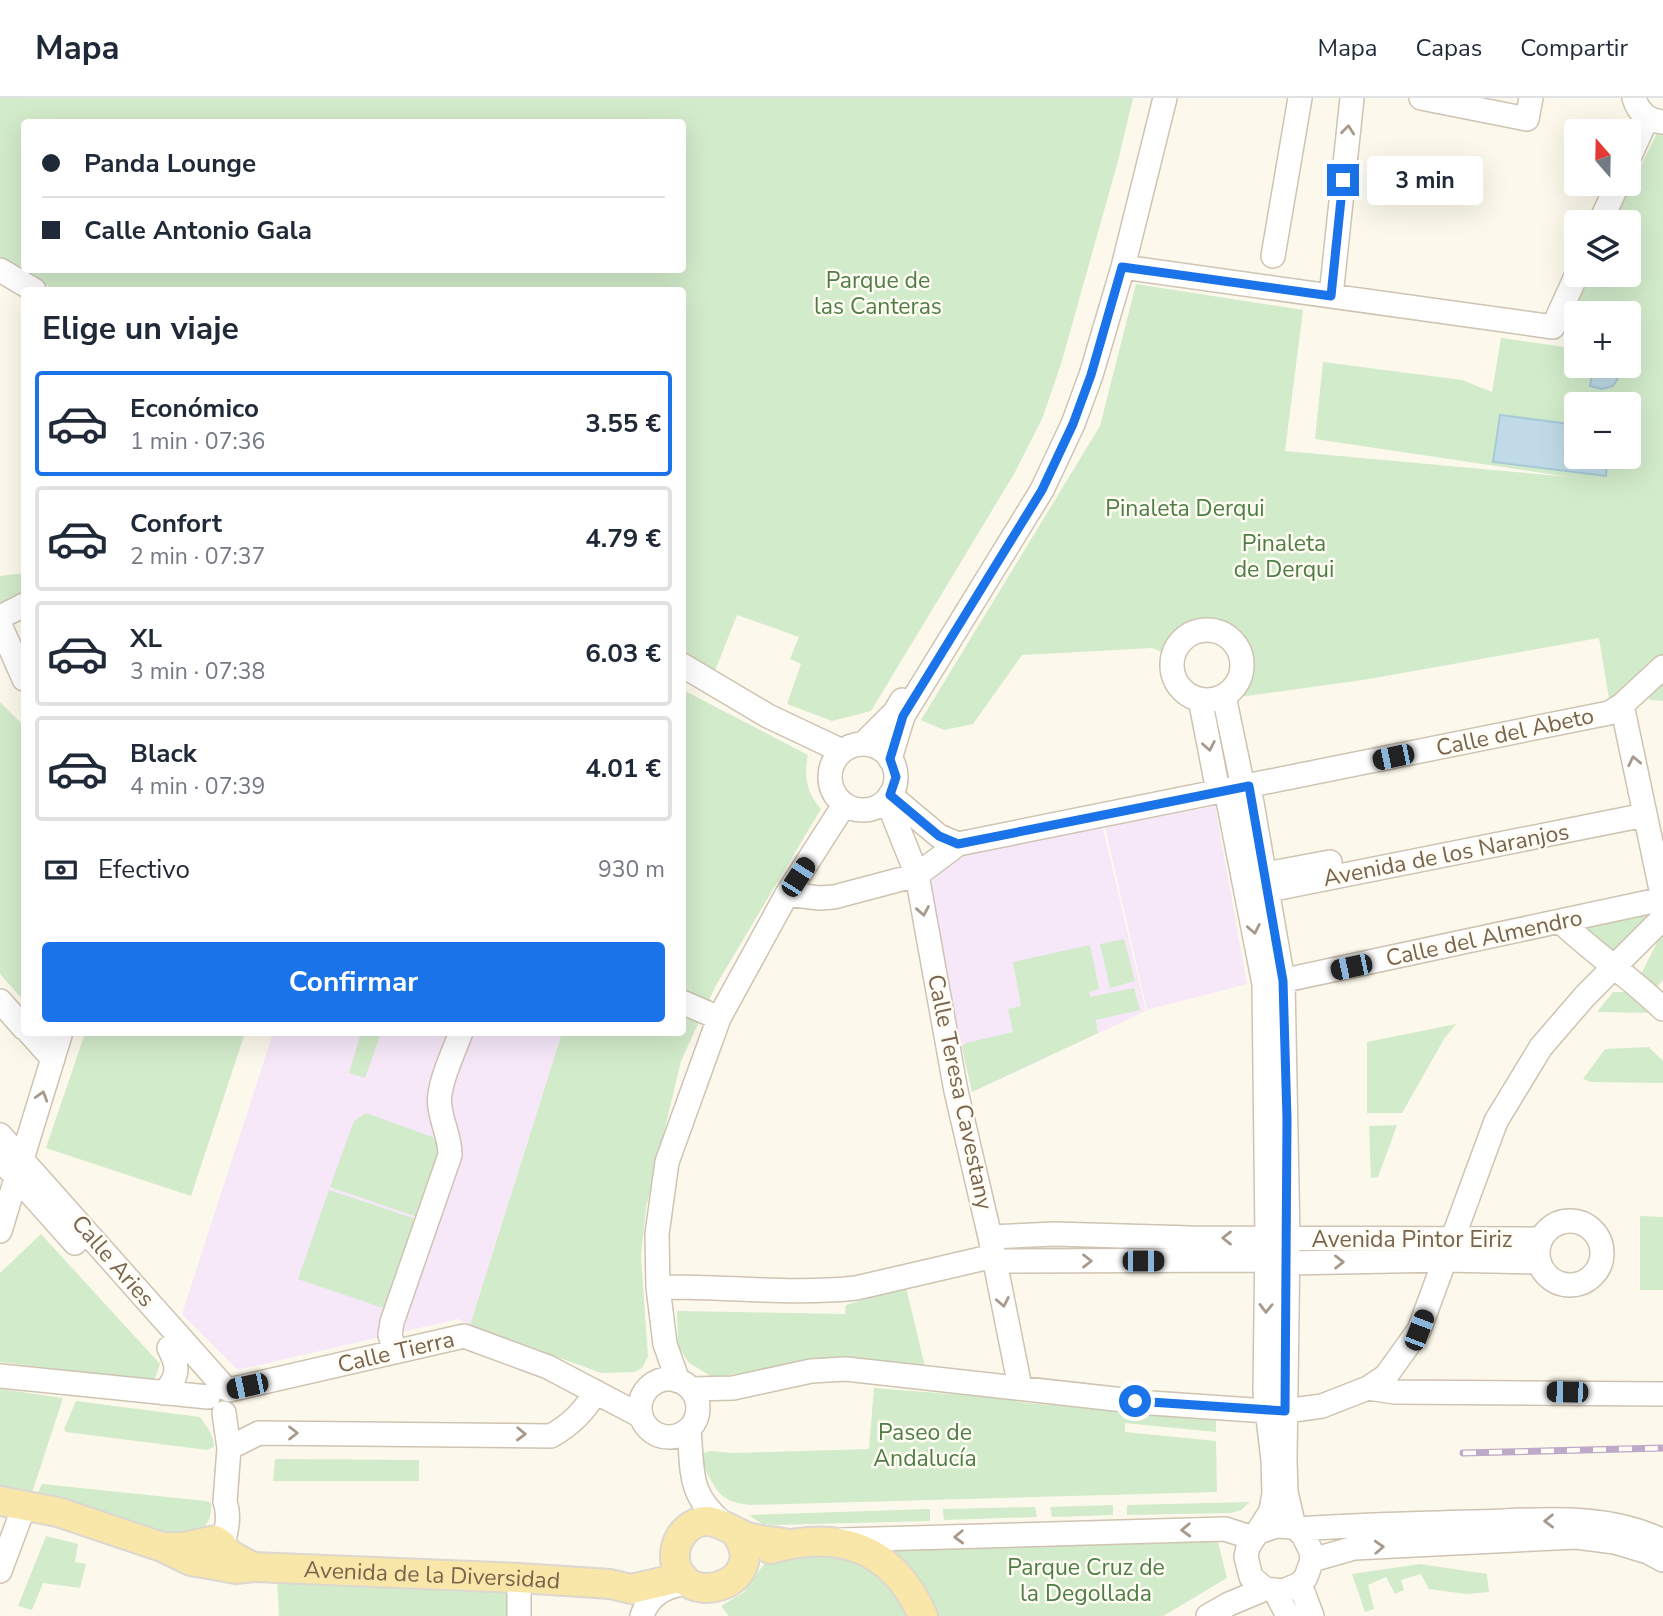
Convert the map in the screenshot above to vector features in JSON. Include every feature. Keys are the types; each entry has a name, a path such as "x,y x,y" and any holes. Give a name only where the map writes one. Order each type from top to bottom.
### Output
{"main road":[{"name":"Avenida de la Diversidad","path":"12,1503 58,1512 162,1547 178,1556 214,1551 232,1556 253,1567 519,1578 614,1586 659,1565 682,1571"},
{"path":"730,1528 743,1545 744,1560 736,1577 721,1588 702,1589 682,1571 679,1539 690,1526 703,1521 730,1528 751,1538 789,1544 833,1541 874,1556 890,1567 903,1582 923,1616"},
{"path":"744,1560 789,1544"}],"street":[{"path":"686,667 768,716 852,748 883,751 890,759 896,777 889,798 880,806 866,810 852,809 844,805 831,789 831,768 852,748 900,704 1030,485 1053,441 1071,396 1113,254 1141,158 1154,98"},
{"path":"890,759 903,716 1000,561 1042,490 1058,456 1091,375 1151,162 1165,98"},
{"path":"1273,256 1300,98"},
{"path":"1331,296 1352,98"},
{"path":"1420,98 1527,119 1531,98"},
{"path":"1634,98 1640,111 1655,120 1642,139"},
{"path":"1122,267 1553,327 1571,287"},
{"path":"0,270 29,287"},
{"path":"0,617 21,606"},
{"path":"0,625 21,673"},
{"name":"Calle del Abeto","path":"958,844 1609,713 1622,705 1663,667"},
{"path":"1214,698 1202,709 1234,788 1256,884 1274,983 1277,1250 1274,1493 1271,1511 1246,1557 1264,1586 1288,1616"},
{"path":"1622,705 1663,900"},
{"path":"787,894 834,897 917,876 958,844 939,836 889,798"},
{"name":"Calle Teresa Cavestany","path":"889,798 917,876 960,1112 993,1251 1020,1387"},
{"path":"657,1434 673,1437 689,1429 696,1420 689,1392 665,1344 658,1287 657,1234 667,1162 719,1018 787,894 844,805"},
{"name":"Avenida de los Naranjos","path":"1256,884 1643,808"},
{"name":"Calle del Almendro","path":"1274,983 1663,900"},
{"path":"229,1448 259,1433 551,1436 584,1411 596,1392 651,1386 669,1379 689,1392 733,1388 811,1371 846,1369 1151,1403 1276,1411 1322,1406 1368,1388 1385,1376 1419,1330 1496,1121 1541,1047 1585,996 1663,918"},
{"path":"1561,922 1663,1009"},
{"path":"0,1001 21,1025"},
{"path":"686,1004 719,1018"},
{"path":"33,1036 53,1059"},
{"path":"0,1231 13,1165 60,1036"},
{"path":"395,1352 390,1335 392,1322 450,1156 450,1140 439,1105 442,1087 460,1036"},
{"name":"Calle Aries","path":"0,1135 13,1165 169,1348 219,1397"},
{"name":"Calle Aries","path":"13,1165 219,1397"},
{"path":"1563,1221 1583,1223 1593,1229 1599,1238 1602,1259 1598,1269 1581,1283 1570,1285 1550,1279 1539,1262 1540,1239 1554,1224 1563,1221"},
{"name":"Avenida Pintor Eiriz","path":"658,1287 845,1289 1055,1234 1445,1260 1539,1262"},
{"name":"Avenida Pintor Eiriz","path":"1277,1250 1453,1238 1540,1239"},
{"name":"Calle Tierra","path":"0,1376 219,1397 464,1336 548,1367 641,1416"},
{"path":"665,1344 651,1386 643,1396 641,1416 677,1457 692,1505 690,1526"},
{"path":"164,1393 176,1377 178,1369 169,1348"},
{"path":"1368,1388 1395,1392 1663,1394"},
{"path":"214,1551 228,1523 225,1502 229,1448 219,1397"},
{"path":"1208,1616 1231,1610 1264,1586 1292,1589 1306,1577 1312,1560 1308,1543 1296,1528 1286,1492 1276,1411"},
{"path":"689,1429 693,1482 702,1503 730,1528"},
{"path":"0,1571 12,1503"},
{"path":"833,1541 1225,1529 1256,1535 1276,1525 1296,1528 1577,1520 1619,1526 1663,1541"},
{"path":"1312,1560 1354,1548 1576,1537 1615,1542 1648,1552 1663,1560"},
{"path":"641,1616 653,1597 667,1588 682,1571"},
{"path":"519,1578 519,1616"},
{"path":"1300,1584 1312,1616"},
{"path":"614,1586 629,1596 641,1616"}],"shaded area":[{"path":"1215,806 1247,984 1147,1010 1105,827"},
{"path":"1102,825 1146,1011 972,1092 925,886 966,852"},
{"path":"272,1036 561,1036 470,1325 458,1319 238,1370 182,1314"}],"green space":[{"name":"Parque de las Canteras","path":"0,98 1133,98 1061,364 1042,419 1014,474 871,711 832,721 787,704 801,664 790,659 799,637 737,615 715,671 686,654 686,287 50,287 25,273 686,273 686,119 21,119 21,271 0,259"},
{"name":"Pinaleta Derqui","path":"1663,130 1663,701 1650,700 1640,681 1610,705 1599,638 1363,680 1239,697 1248,668 1248,656 1215,628 1197,624 1188,628 1178,638 1167,654 1152,648 1022,655 973,724 944,730 921,720 1100,426 1136,284 1303,310 1285,451 1570,477 1315,439 1323,362 1462,380 1492,392 1501,338 1564,347 1564,378 1641,378 1641,301 1574,301 1581,287 1641,287 1641,210 1619,210 1626,196 1642,196 1642,163 1658,131"},
{"path":"21,573 21,594 0,604 0,576"},
{"path":"686,692 808,755 807,784 821,809 715,987 681,1061 646,1208 641,1255 648,1357 642,1368 634,1372 601,1373 470,1325 561,1036 686,1036"},
{"path":"0,702 21,723 21,998 0,974"},
{"path":"1645,911 1649,923 1615,951 1596,946 1581,927"},
{"path":"1663,931 1663,980 1655,989 1641,974"},
{"path":"1124,939 1135,981 1110,988 1100,944"},
{"path":"1090,945 1099,989 1089,992 1090,997 1134,988 1140,1010 1096,1020 1098,1033 972,1092 962,1047 966,1043 1013,1032 1008,1009 1021,1006 1013,962"},
{"path":"1613,992 1628,992 1657,1013 1597,1012"},
{"path":"1456,1024 1444,1039 1402,1113 1367,1113 1367,1042"},
{"path":"84,1036 244,1036 191,1196 46,1148"},
{"path":"360,1036 380,1036 365,1078 349,1073"},
{"path":"1649,1047 1663,1061 1663,1083 1591,1082 1583,1079 1605,1049"},
{"path":"366,1113 438,1139 437,1169 420,1218 330,1187 354,1121"},
{"path":"1397,1125 1378,1177 1371,1178 1369,1126"},
{"path":"329,1190 419,1220 389,1310 298,1279"},
{"path":"1640,1216 1663,1217 1663,1290 1640,1290"},
{"path":"41,1234 160,1364 154,1381 0,1362 0,1273"},
{"path":"906,1287 925,1367 786,1367 712,1377 688,1362 678,1345 677,1311 845,1314 846,1305"},
{"name":"Paseo de Andalucía","path":"874,1388 1216,1420 1216,1432 1125,1423 1125,1432 1216,1441 1217,1492 749,1505 724,1497 708,1475 703,1453 710,1451 733,1453 869,1449"},
{"path":"0,1389 63,1398 31,1496 0,1493"},
{"path":"76,1401 200,1417 208,1428 214,1447 207,1450 66,1432 64,1429"},
{"path":"275,1459 419,1460 419,1481 273,1481"},
{"path":"42,1484 206,1501 211,1503 211,1512 206,1524 197,1532 177,1538 37,1495"},
{"path":"1250,1502 1241,1510 1231,1513 1127,1515 1127,1505"},
{"path":"1113,1505 1113,1515 1052,1517 1050,1507"},
{"path":"1035,1507 1037,1517 944,1520 943,1509"},
{"path":"930,1509 930,1521 775,1525 762,1524 749,1515"},
{"path":"46,1536 78,1544 75,1562 86,1564 80,1588 43,1583 32,1610 18,1606"},
{"name":"Parque Cruz de la Degollada","path":"1218,1542 1227,1578 1163,1616 729,1616 721,1606 744,1592 769,1557 995,1543"},
{"path":"1420,1564 1487,1574 1489,1592 1466,1594 1429,1589 1421,1574 1401,1580 1404,1590 1395,1594 1386,1577 1368,1585 1374,1609 1365,1612 1352,1574"},
{"path":"277,1580 512,1591 511,1616 279,1616"}],"water":[{"path":"1591,378 1618,378 1613,386 1602,389 1590,386"},
{"path":"1500,415 1564,423 1564,469 1606,469 1606,476 1493,462"}],"railway":[{"path":"1463,1453 1663,1448"}],"route":[{"path":"1135,1401 1285,1411 1288,1239 1283,981 1249,786 958,844 939,836 890,795 896,777 890,759 903,716 1042,490 1073,424 1091,375 1122,267 1331,296 1343,180"}],"park label":[{"name":"Pinaleta de Derqui","path":"1284,556"}]}
